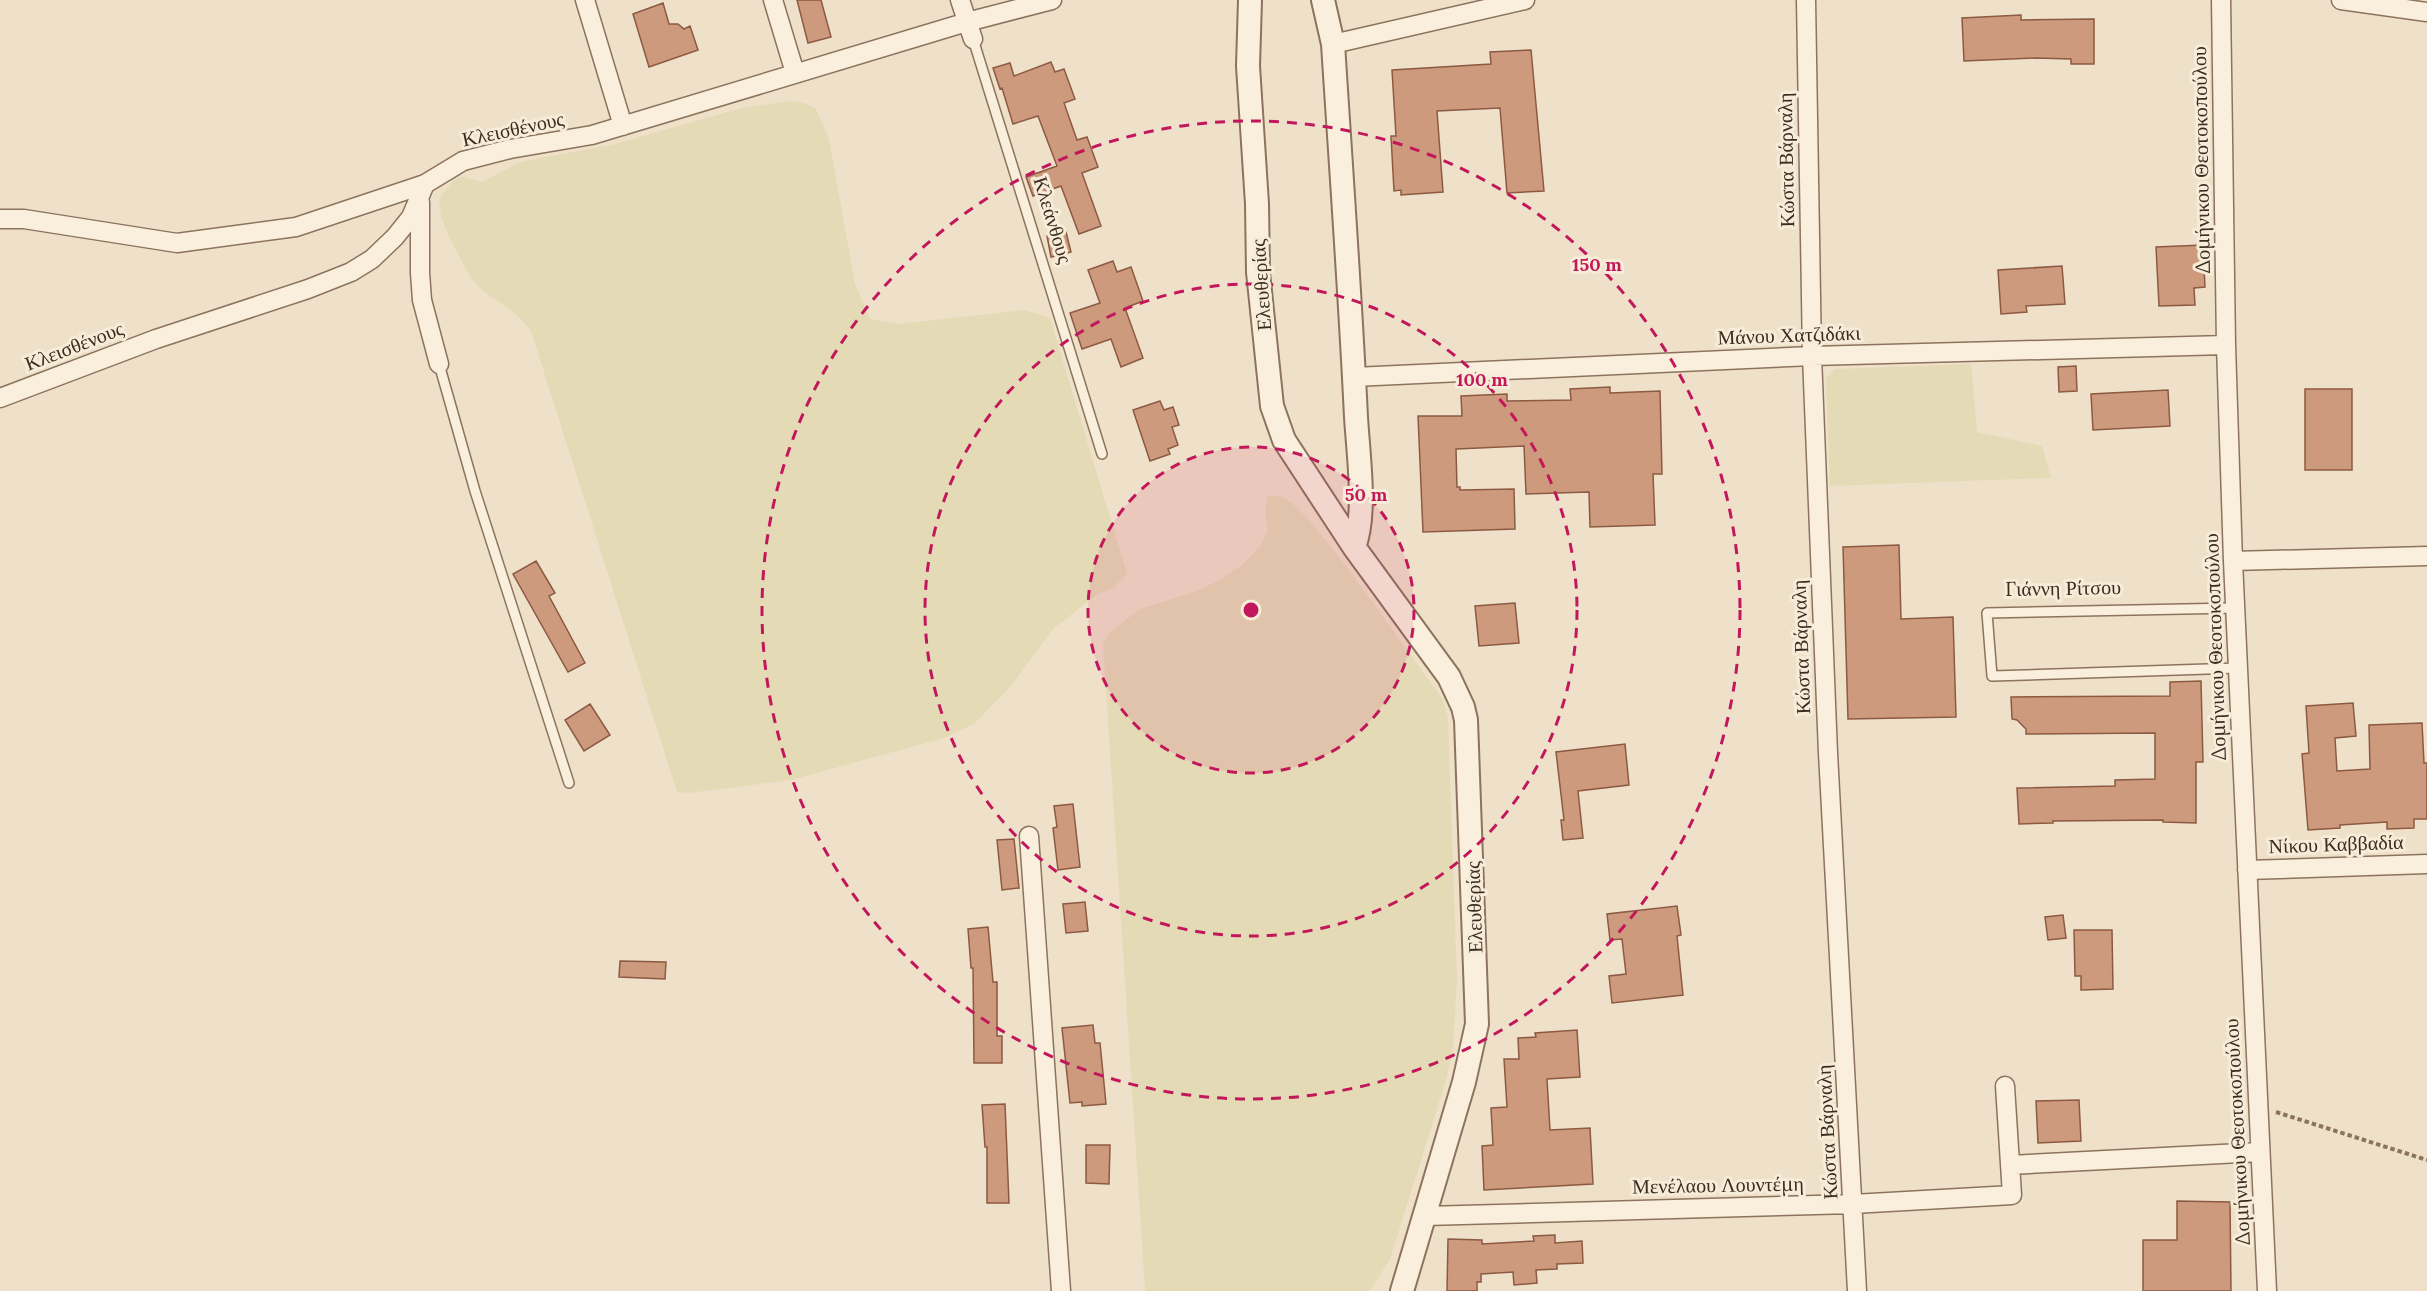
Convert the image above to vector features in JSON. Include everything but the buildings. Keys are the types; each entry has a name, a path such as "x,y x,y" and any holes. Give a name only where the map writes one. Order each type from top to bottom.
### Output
{"street":[{"path":"585,0 623,126"},
{"path":"773,0 795,73"},
{"name":"Κλεάνθους","path":"960,0 970,30"},
{"name":"Κλεισθένους","path":"0,398 156,339 308,289 351,272 372,259 396,237 411,217 423,189 464,161 510,149 581,138 795,73 970,30 1052,0"},
{"name":"Ελευθερίας","path":"1250,0 1248,66 1257,204 1258,272 1272,406 1284,440 1354,547 1449,677 1463,706 1466,720 1477,1023 1464,1082 1402,1291"},
{"path":"1323,0 1333,44 1354,376 1360,524 1354,547"},
{"path":"1333,44 1525,0"},
{"name":"Κώστα Βάρναλη","path":"1806,0 1812,356 1828,753 1857,1291"},
{"name":"Δομήνικου Θεοτοκοπούλου","path":"2221,0 2226,345 2233,561 2267,1291"},
{"path":"2342,0 2427,12"},
{"path":"0,219 24,219 177,243 296,227 423,189 420,273 422,300 439,364"},
{"name":"Μάνου Χατζιδάκι","path":"1354,376 1812,356 2226,345"},
{"path":"2233,561 2427,556"},
{"path":"1029,836 1061,1291"},
{"name":"Νίκου Καββαδία","path":"2247,870 2427,864"},
{"path":"2005,1086 2010,1165 2260,1152"},
{"name":"Μενέλαου Λουντέμη","path":"1425,1216 1853,1204 2012,1196 2010,1165"}],"lane":[{"name":"Κλεάνθους","path":"970,30 1102,454"},
{"path":"439,364 475,490 569,783"},
{"name":"Γιάννη Ρίτσου","path":"2235,608 1987,613 1992,676 2238,668"}],"path":[{"path":"2258,1107 2427,1160"}],"shaded area":[{"path":"790,101 805,103 816,109 829,139 855,284 870,319 898,324 1025,310 1050,318 1127,574 1112,589 1099,593 1054,628 1011,686 974,724 944,738 791,780 689,793 677,792 531,331 517,315 482,290 470,277 449,237 439,204 441,196 454,179 463,177 482,182 520,162 615,144 742,108"},
{"path":"1971,364 1977,432 2042,446 2051,478 1830,486 1826,378 1835,369"},
{"path":"1268,496 1281,496 1310,521 1442,698 1448,717 1457,979 1453,1048 1447,1077 1390,1259 1370,1291 1145,1291 1103,644 1109,633 1140,609 1194,592 1218,581 1242,565 1260,547 1268,530 1265,513"}]}
